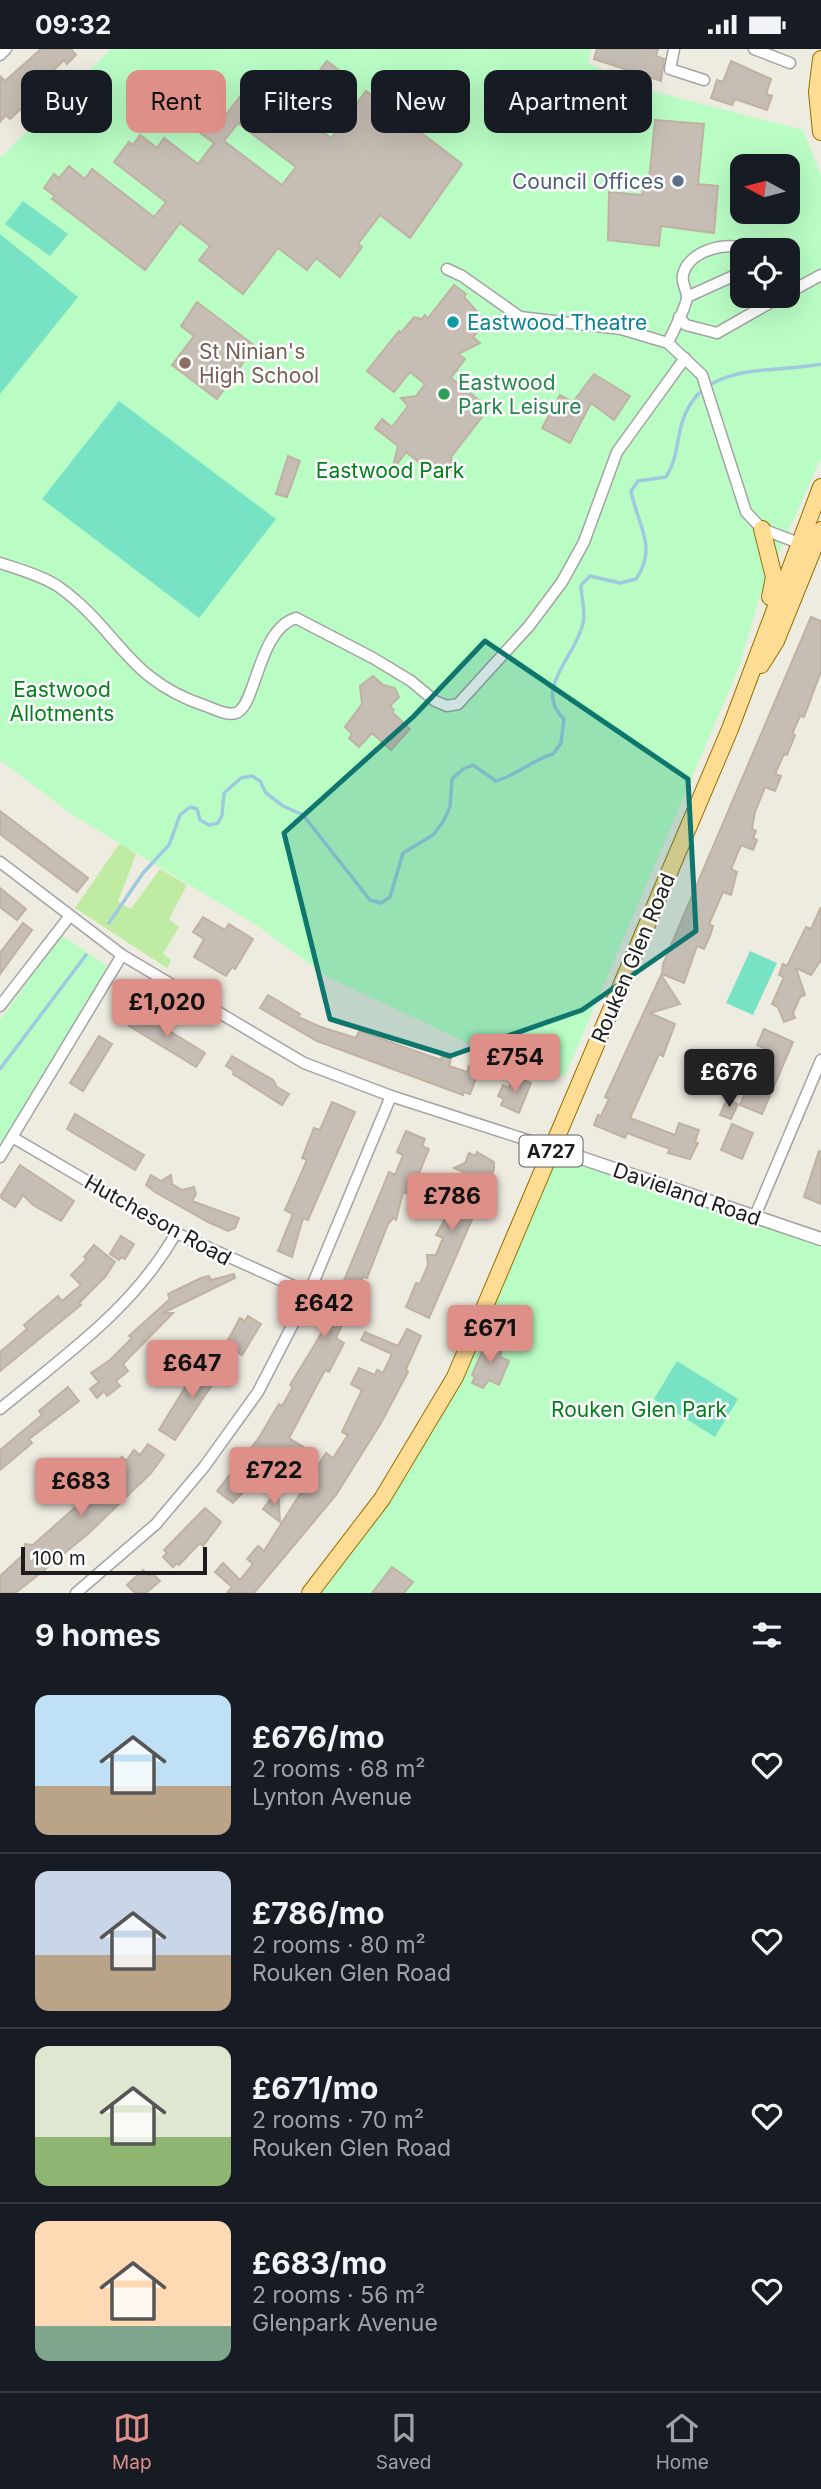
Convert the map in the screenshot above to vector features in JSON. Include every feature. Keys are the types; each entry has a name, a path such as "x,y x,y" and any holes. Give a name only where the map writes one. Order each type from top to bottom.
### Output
{"main road":[{"path":"821,59 817,92 821,132"},
{"name":"Rouken Glen Road","path":"310,1593 382,1499 455,1377 748,685 797,543 821,487"},
{"path":"759,651 774,576 762,529"},
{"name":"Rouken Glen Road","path":"748,685 776,641 821,530"}],"street":[{"path":"0,55 6,49"},
{"path":"674,49 670,69 704,80"},
{"path":"754,49 773,52 790,63"},
{"path":"668,343 687,297 682,277 687,265 713,249 730,245"},
{"path":"447,269 462,275 520,317 621,329 668,343 704,380 746,512 762,529 814,548"},
{"path":"800,286 821,275"},
{"path":"687,297 730,277"},
{"path":"680,317 686,325 717,334 761,308"},
{"path":"0,563 57,586 98,622 134,665 156,684 181,698 229,714 240,712 247,703 259,663 285,623 296,618 373,658 411,681 435,701 447,706 458,704 528,626 562,582 583,542 617,453 685,358"},
{"path":"0,862 122,955 304,1063 391,1096 552,1148"},
{"path":"0,1006 69,917"},
{"path":"0,1157 122,955"},
{"path":"755,1216 821,1060"},
{"path":"76,1593 156,1524 204,1467 258,1392 309,1293 391,1096"},
{"name":"Hutcheson Road","path":"12,1137 176,1233 309,1293"},
{"name":"Davieland Road","path":"552,1148 821,1239"},
{"path":"0,1409 115,1314 151,1275 176,1233"}],"highlighted area":[{"path":"485,641 688,779 696,931 582,1010 450,1056 330,1019 284,833 413,717"}],"green space":[{"name":"Eastwood Park","path":"111,49 591,49 588,63 603,70 484,70 484,133 652,133 652,91 803,130 821,176 821,458 761,593 739,667 565,1076 487,1052 328,977 255,924 74,816 0,760 0,158 25,133 112,133 112,70 90,70"},
{"path":"23,201 68,234 50,256 5,224"},
{"path":"0,234 78,297 0,394"},
{"path":"119,401 276,519 199,618 42,499"},
{"path":"120,843 136,854 118,902 131,909 160,869 187,885 169,919 179,927 163,954 171,960 167,968 75,908"},
{"path":"61,935 109,967 0,1145 0,1020"},
{"path":"750,951 777,963 753,1015 726,1003"},
{"name":"Rouken Glen Park","path":"552,1148 821,1239 821,1593 310,1593 409,1458"},
{"path":"677,1361 738,1399 715,1437 654,1399"}],"building":[{"path":"41,49 71,49 76,55 67,64 64,60 54,70 21,70 21,109 10,119 6,115 0,122 0,76 5,81"},
{"path":"597,49 658,49 656,56 664,59 661,81 652,78 652,70 628,70 594,59"},
{"name":"St Ninian's High School","path":"327,61 339,70 320,70"},
{"path":"731,61 771,79 766,94 772,96 767,110 735,99 732,105 711,98 717,80 723,82"},
{"name":"St Ninian's High School","path":"366,91 371,95 371,133 421,133 462,164 410,238 380,215 358,244 362,247 340,277 316,258 307,270 278,248 243,294 199,260 210,246 180,223 145,270 52,199 55,196 44,188 54,174 59,178 69,166 85,179 92,169 154,217 166,202 114,162 129,142 133,145 140,135 157,148 164,138 198,164 214,143 200,133 226,133 226,115 240,97 240,125 238,123 224,141 282,185 296,167 251,133 324,133 331,138 335,133 357,133 357,103"},
{"name":"Council Offices","path":"655,120 704,124 698,184 718,186 714,233 661,226 659,246 608,240 609,192 642,195 643,190 648,190"},
{"name":"Eastwood Park Leisure","path":"454,285 466,294 464,297 482,317 480,329 473,337 480,343 458,354 465,359 451,378 489,408 451,457 453,471 439,472 436,476 406,452 392,471 398,446 375,428 382,419 392,427 408,406 401,398 416,396 425,384 410,372 394,392 367,371 399,331 401,333 414,317 422,319 425,315 428,318"},
{"path":"197,302 255,346 217,399 172,365 194,336 181,326"},
{"path":"594,374 630,396 614,420 591,403 570,443 542,428 560,395 573,402"},
{"path":"288,456 300,461 287,497 276,494"},
{"path":"811,617 821,621 821,671 804,717 800,716 787,755 784,754 775,774 781,776 775,791 765,787 755,812 752,829 756,831 753,838 757,840 753,850 741,845 731,869 737,872 731,895 723,892 709,924 713,926 710,936 704,949 697,946 684,983 662,974 663,964"},
{"path":"373,676 383,685 395,688 399,697 390,706 394,710 392,712 410,729 391,750 372,733 359,747 349,738 352,734 345,727 362,704 360,686"},
{"path":"0,811 88,878 77,892 0,834"},
{"path":"0,888 26,909 17,920 0,907"},
{"path":"821,907 821,960 811,975 796,968 805,995 800,997 793,1013 795,1018 784,1022 778,1007 772,1004 784,977 779,975 783,964 787,966 806,927 811,929"},
{"path":"203,917 225,930 229,924 253,939 235,969 232,967 226,976 194,957 204,939 193,932"},
{"path":"23,923 32,930 0,974 0,953"},
{"path":"661,975 680,1004 650,1013 675,1024 663,1056 659,1054 630,1118 675,1135 679,1123 699,1130 695,1142 698,1143 690,1159 668,1153 670,1149 627,1133 625,1138 594,1125 609,1099 605,1097"},
{"path":"268,995 300,1014 298,1017 321,1027 356,1038 359,1031 441,1060 442,1056 451,1059 449,1066 467,1072 469,1066 479,1070 470,1094 463,1092 463,1095 317,1041 260,1008"},
{"path":"137,1011 205,1053 196,1067 129,1026"},
{"path":"764,1029 793,1042 762,1114 740,1105 764,1048 757,1045"},
{"path":"99,1036 112,1044 83,1091 70,1083"},
{"path":"232,1056 273,1080 277,1087 289,1094 282,1105 233,1074 234,1071 226,1066"},
{"path":"514,1076 531,1083 519,1113 501,1105 504,1099 498,1096 503,1085 509,1088"},
{"path":"727,1099 738,1104 731,1119 720,1115"},
{"path":"332,1102 355,1112 308,1220 303,1218 292,1257 278,1251 293,1214 285,1210 307,1160 302,1158 314,1128 320,1130"},
{"path":"75,1114 144,1155 135,1170 67,1129"},
{"path":"732,1124 753,1133 742,1159 721,1150"},
{"path":"406,1131 425,1139 422,1146 429,1149 410,1195 403,1192 396,1220 393,1218 388,1224 367,1278 363,1277 358,1288 353,1285 346,1300 352,1303 336,1338 344,1343 329,1372 325,1370 289,1438 305,1448 274,1491 260,1480 251,1492 246,1489 233,1503 217,1491 258,1439 279,1404 282,1406 293,1387 290,1385 323,1331 389,1172 395,1175 403,1155 397,1152"},
{"path":"819,1151 821,1152 821,1204 804,1197"},
{"path":"477,1152 494,1162 494,1169 429,1318 406,1307 416,1283 420,1284 428,1265 427,1255 436,1255 443,1238 436,1235 459,1195 466,1173 454,1168 465,1163 469,1153 475,1156"},
{"path":"20,1165 74,1201 61,1221 33,1205 23,1195 15,1207 0,1197"},
{"path":"151,1175 161,1181 171,1175 172,1184 182,1190 194,1187 196,1194 192,1201 239,1218 235,1228 228,1231 208,1222 155,1192 146,1185"},
{"path":"121,1236 134,1244 125,1259 121,1257 119,1260 110,1254"},
{"path":"94,1245 115,1262 105,1277 79,1303 81,1305 0,1371 0,1352 27,1329 24,1325 58,1296 62,1301 81,1285 71,1275 87,1259 84,1257"},
{"path":"234,1274 235,1278 163,1313 173,1313 123,1364 128,1371 116,1381 120,1386 107,1396 104,1391 97,1398 90,1389 99,1382 91,1373 110,1360 132,1338 129,1336 170,1299 168,1294 201,1278 209,1276 211,1280"},
{"path":"248,1316 261,1324 242,1355 229,1347 232,1342 228,1340 240,1318 245,1321"},
{"path":"407,1329 421,1336 406,1369 408,1372 381,1423 336,1495 254,1593 227,1593 232,1587 215,1572 223,1563 240,1580 253,1564 247,1559 258,1546 264,1551 326,1453 333,1458 348,1435 342,1432 362,1390 351,1384 359,1368 375,1375 377,1370 383,1373 392,1354 361,1340 365,1332 398,1346"},
{"path":"491,1339 503,1344 500,1357 509,1361 499,1385 489,1380 483,1388 472,1383 475,1377 472,1375 485,1345 488,1346"},
{"path":"216,1362 233,1372 226,1385 216,1379 175,1440 159,1430 192,1376 204,1382"},
{"path":"68,1387 79,1401 29,1439 32,1443 0,1470 0,1450 42,1415 39,1411"},
{"path":"148,1444 164,1455 151,1473 89,1533 32,1580 15,1593 0,1593 0,1576 24,1554 25,1544 33,1545 80,1503 73,1495 81,1473 97,1490 111,1475 107,1471 122,1457 126,1461 134,1450 140,1455"},
{"path":"64,1464 72,1472 60,1483 52,1475"},
{"path":"278,1489 280,1522 263,1509"},
{"path":"205,1508 221,1522 203,1546 200,1543 179,1565 177,1563 173,1567 163,1557 167,1553 164,1550"},
{"path":"392,1567 413,1582 404,1593 372,1593"},
{"path":"143,1570 149,1576 152,1573 160,1581 146,1593 135,1593 127,1585"}],"waterway":[{"path":"109,923 143,873 169,845 180,815 190,807 197,809 200,820 209,825 218,823 222,815 224,793 241,778 252,776 260,781 266,793 283,806 303,815 370,900 381,903 390,897 403,853 433,835 443,822 450,807 452,779 463,769 473,765 496,781 553,754 561,743 564,719 555,708 552,696 554,684 583,623 581,585 590,576 620,583 636,579 642,567 646,546 631,491 638,481 666,477 673,463 683,420 692,401 706,387 742,373 821,364"},
{"path":"0,1069 86,955"}],"place":[{"name":"Council Offices","path":"678,181"},
{"name":"Eastwood Theatre","path":"453,322"},
{"name":"St Ninian's High School","path":"185,363"},
{"name":"Eastwood Park Leisure","path":"444,394"}],"park label":[{"name":"Eastwood Allotments","path":"62,701"}]}
